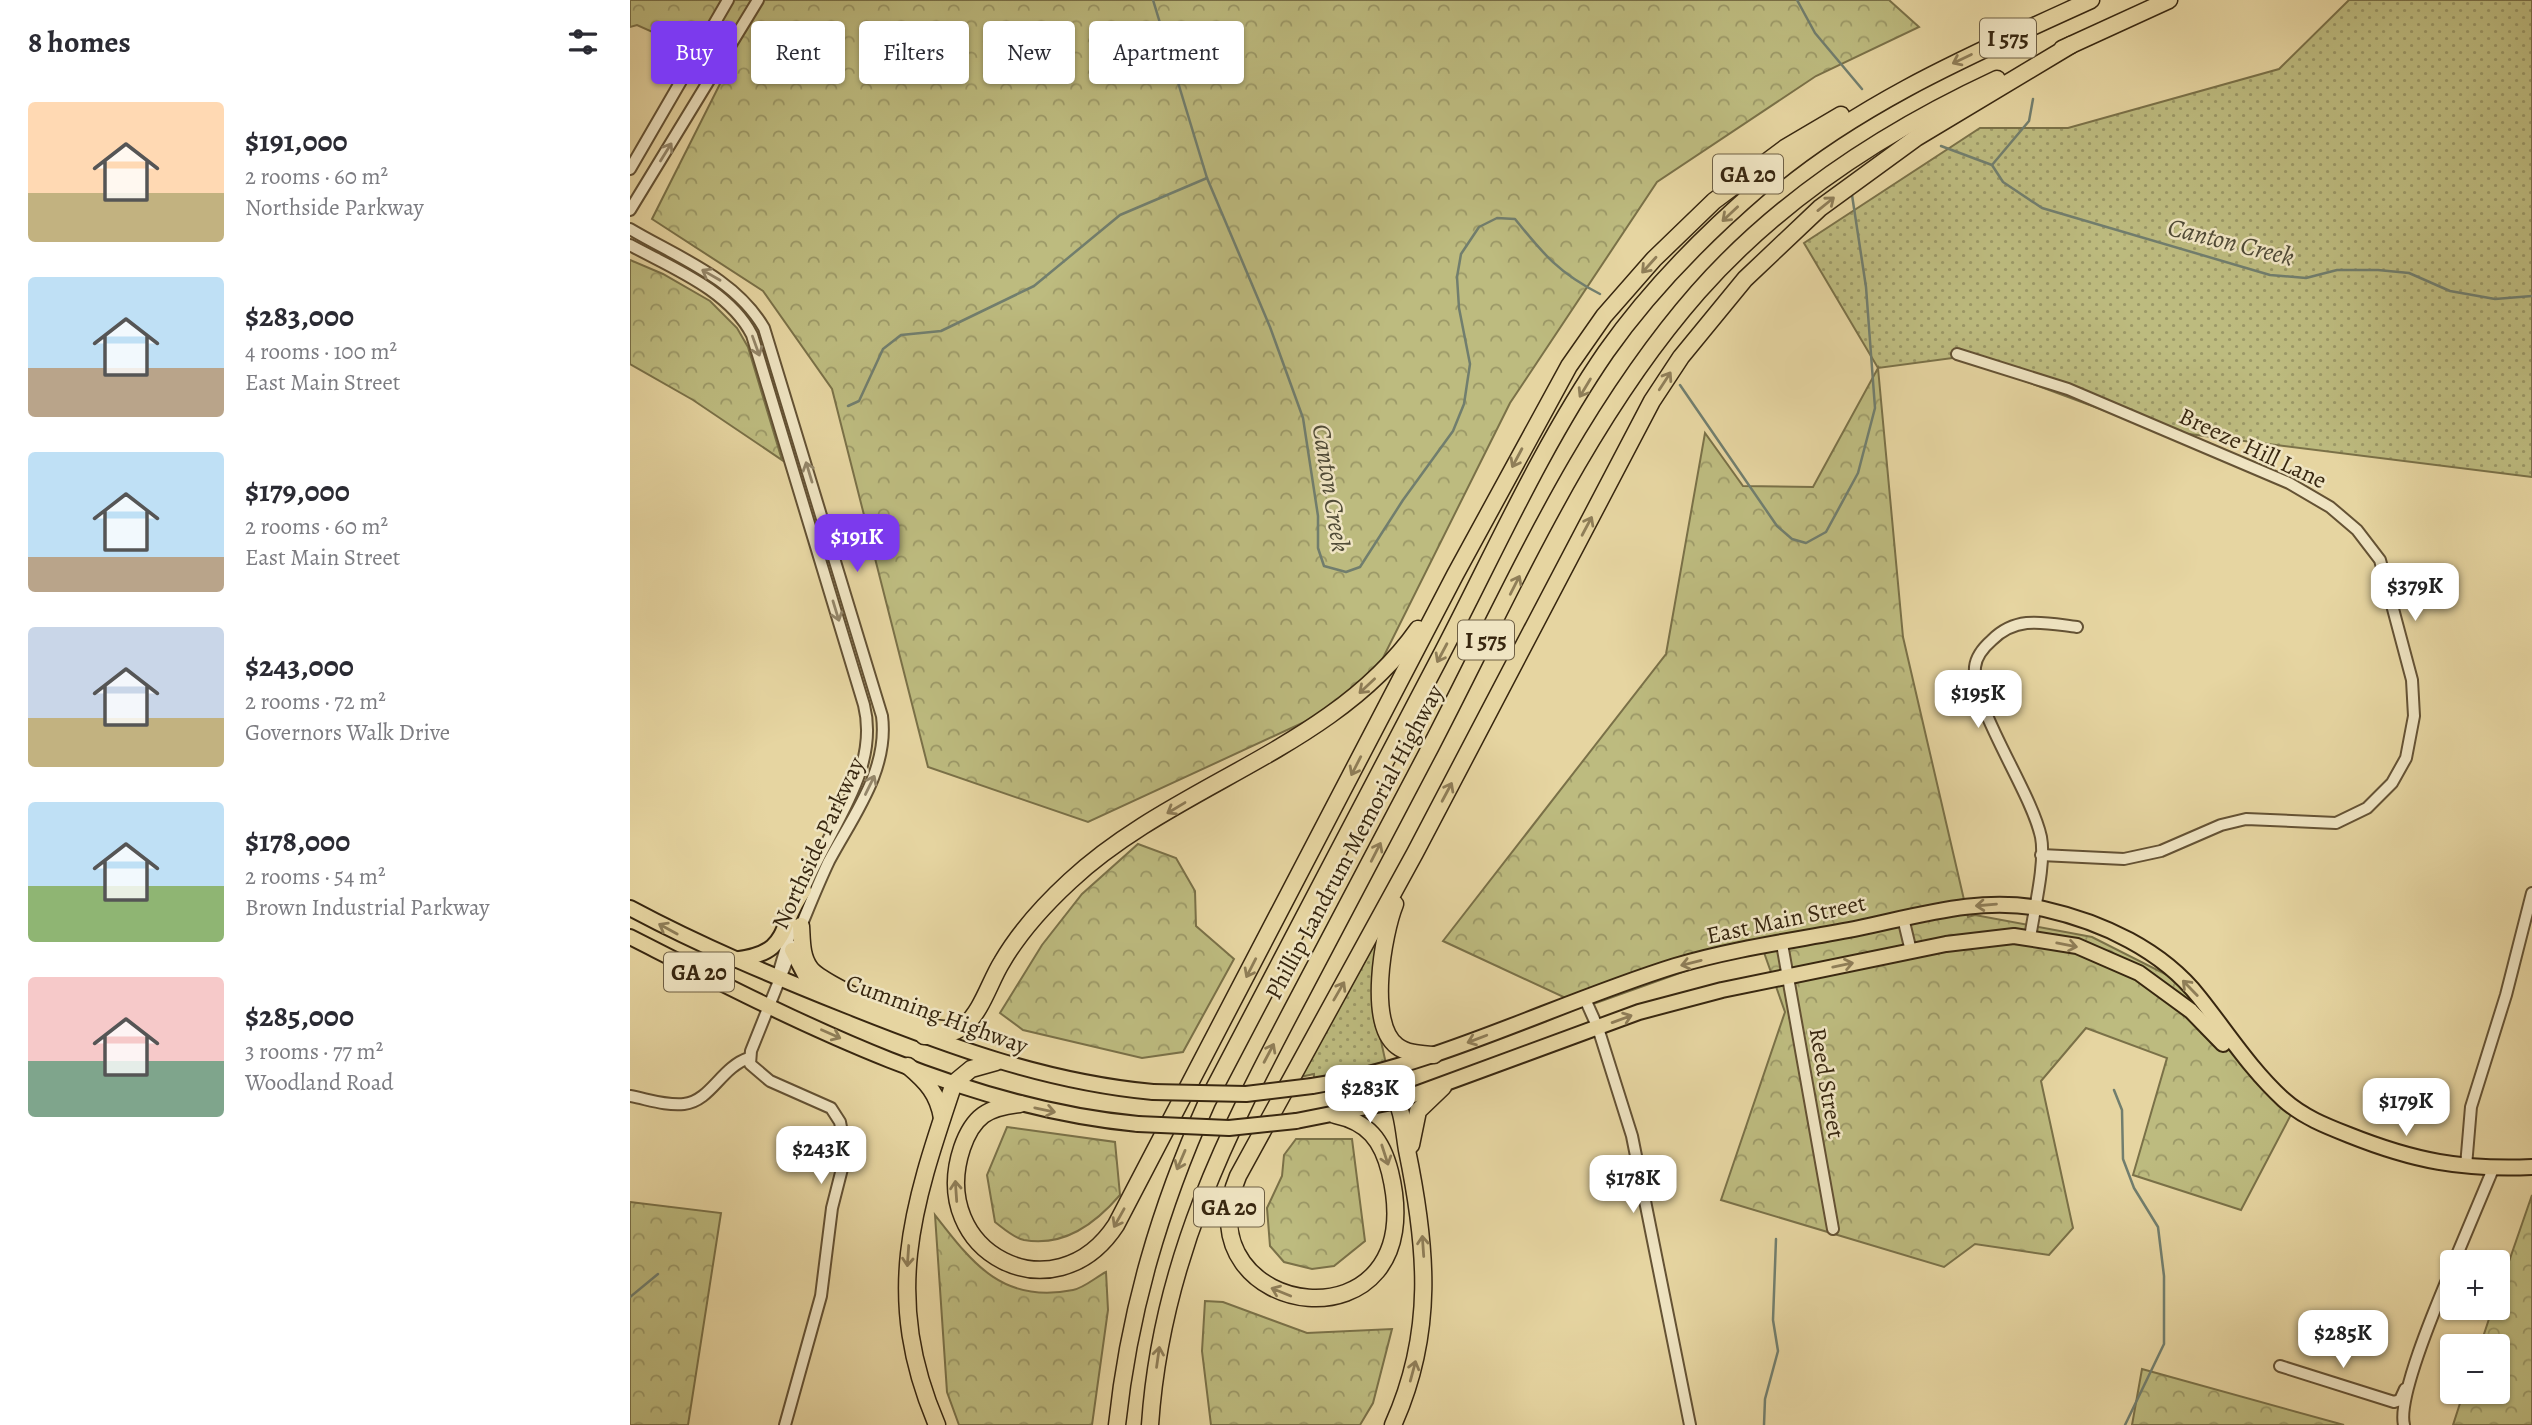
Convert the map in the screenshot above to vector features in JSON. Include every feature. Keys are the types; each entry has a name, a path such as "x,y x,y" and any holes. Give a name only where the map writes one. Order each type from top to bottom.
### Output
{"highway":[{"name":"Phillip Landrum Memorial Highway","path":"1117,1425 1127,1346 1144,1270 1183,1157 1207,1102 1540,465 1584,389 1632,318 1730,213 1825,137 1864,110 1926,77 2091,0"},
{"name":"Phillip Landrum Memorial Highway","path":"1150,1425 1160,1344 1171,1296 1197,1206 1222,1150 1559,500 1628,381 1707,282 1759,232 1817,184 1931,111 2169,0"},
{"name":"GA 20","path":"1335,1115 1360,1123 1383,1148 1398,1211 1394,1239 1374,1274 1352,1290 1325,1298 1285,1295 1263,1283 1244,1263 1231,1231 1230,1197 1238,1176 1304,1051 1415,853 1652,401 1717,311 1775,249 1853,182 1916,138 2071,45"},
{"name":"GA 20","path":"924,1036 951,1033 963,1027 1035,916 1095,859 1303,733 1363,690 1405,647 1455,575 1569,366 1604,316 1654,259 1714,201 1785,148 1839,116 1926,77"},
{"path":"1020,1104 990,1108 975,1120 959,1157 956,1199 967,1228 985,1250 996,1258 1020,1268 1057,1269 1083,1259 1096,1249 1116,1225 1455,575"},
{"path":"1415,853 1393,909 1385,940 1381,974 1382,1006 1385,1028 1392,1041 1403,1049 1434,1055"},
{"path":"801,926 805,960 811,970 827,984 939,1029 950,1029 963,1020 979,990 992,979"},
{"path":"937,1425 917,1369 907,1287 912,1220 954,1083 971,1069 996,1062"},
{"path":"908,1066 930,1086 942,1118"},
{"path":"1360,1076 1382,1084 1397,1101 1422,1228 1424,1290 1415,1363 1393,1425"},
{"path":"1409,1161 1418,1111 1443,1087"}],"main road":[{"path":"733,960 768,952 779,942 795,902 804,890"},
{"name":"East Main Street","path":"1246,1094 1312,1086 1360,1076 1434,1055 1676,966 1936,910 1992,904 2058,913 2118,934 2174,971 2198,996 2238,1052 2280,1097"},
{"name":"Cumming Highway","path":"630,908 733,960 996,1062 1076,1082 1153,1092 1246,1094"},
{"name":"GA 20","path":"630,937 768,1006 908,1066 1020,1104"},
{"name":"East Main Street","path":"1020,1104 1138,1124 1229,1128 1335,1115 1443,1087 1651,1009 1787,976 1911,951 1960,942 2030,938 2077,946 2139,973 2191,1012 2249,1073 2316,1122 2414,1159 2493,1169 2532,1167"},
{"path":"792,950 801,970 826,997"}],"street":[{"path":"630,169 728,0"},
{"path":"630,210 758,0"},
{"name":"Northside Parkway","path":"630,229 727,285 745,301 764,328 880,709 883,741 875,775 821,878 778,978"},
{"name":"Northside Parkway","path":"630,245 723,299 741,317 752,335 869,729 865,761 812,867 779,964 778,978"},
{"path":"630,253 644,253"},
{"name":"Breeze Hill Lane","path":"1957,354 2068,388 2289,483 2330,507 2357,530 2380,560 2412,680 2414,716 2406,758 2392,783 2367,808 2336,823 2246,818 2221,825 2161,851 2124,859 2041,855"},
{"path":"2030,938 2041,855 2037,825 1987,712 1977,683 1975,667 1986,645 2016,623 2036,621 2077,627"},
{"path":"2466,1166 2471,1107 2506,995 2532,893"},
{"path":"1903,918 1911,951"},
{"name":"Reed Street","path":"1782,944 1833,1229"},
{"path":"630,1096 672,1104 692,1102 708,1091 726,1069 749,1058 778,978"},
{"path":"1585,999 1598,1028 1632,1136 1690,1425"},
{"path":"749,1058 756,1072 831,1108 845,1139 846,1153 832,1208 821,1296 785,1425"},
{"path":"2459,1250 2493,1169"},
{"path":"2280,1366 2394,1402 2400,1400 2410,1381 2440,1300"},
{"path":"2404,1425 2402,1417 2410,1381"}],"green space":[{"path":"630,0 1889,0 1919,27 1816,76 1657,182 1510,403 1365,694 1088,822 928,767 832,389 763,291 652,219 720,84 737,84 737,21 651,21 651,31 637,25 630,27"},
{"path":"2349,0 2532,0 2532,477 2157,430 1960,357 1878,368 1804,243 1980,128 2068,128 2279,69"},
{"path":"630,260 663,274 710,301 737,328 748,347 782,460 693,400 630,364"},
{"path":"1878,368 1903,637 1968,917 1975,915 2092,937 2195,989 2295,1107 2241,1210 2133,1175 2167,1058 2086,1028 2041,1081 2073,1228 2049,1255 1975,1244 1944,1267 1721,1200 1785,1012 1761,944 1585,1007 1443,941 1666,654 1705,433 1743,486 1813,487"},
{"path":"1138,844 1176,858 1195,891 1196,926 1234,959 1183,1052 1142,1058 1023,1030 1000,1013 1042,945 1082,894"},
{"path":"1380,934 1378,1027 1386,1064 1314,1079 1314,1074 1300,1077"},
{"path":"1007,1127 1115,1142 1120,1195 1089,1224 1065,1236 1039,1241 1024,1240 1013,1235 995,1222 987,1175"},
{"path":"1296,1139 1352,1139 1365,1241 1334,1266 1312,1269 1284,1262 1270,1246 1267,1208 1282,1176 1284,1155"},
{"path":"2532,1195 2532,1425 2453,1425 2460,1404 2510,1404 2510,1334 2484,1334 2489,1320 2510,1320 2510,1258"},
{"path":"630,1202 721,1213 688,1425 630,1425"},
{"path":"935,1215 977,1264 992,1276 1027,1291 1049,1293 1073,1290 1106,1272 1108,1310 1092,1425 959,1425 947,1392"},
{"path":"1205,1301 1223,1302 1307,1333 1392,1329 1373,1403 1360,1425 1211,1425 1202,1351"},
{"path":"2142,1369 2344,1425 2132,1425"}],"waterway":[{"name":"Canton Creek","path":"1153,0 1207,178 1270,327 1303,418 1318,516 1318,548 1324,566 1346,572 1360,567 1403,500 1453,431 1464,404 1470,364 1459,308 1457,277 1461,254 1479,227 1497,218 1515,219 1553,262 1600,294"},
{"path":"1797,0 1815,33 1862,89"},
{"path":"1992,165 2029,121 2033,99"},
{"name":"Canton Creek","path":"1941,146 1992,165 2003,182 2042,208 2270,275 2306,278 2337,270 2378,270 2409,273 2450,291 2495,299 2532,296"},
{"path":"848,406 859,401 883,349 901,335 941,331 1034,286 1120,215 1207,178"},
{"name":"Canton Creek","path":"1680,385 1777,526 1792,539 1806,543 1826,532 1858,473 1875,408 1866,287 1852,195"},
{"path":"2114,1090 2122,1110 2123,1159 2134,1188 2158,1227 2164,1276 2164,1344 2125,1425"},
{"path":"1764,1425 1765,1399 1778,1351 1773,1320 1776,1239"},
{"path":"630,1297 658,1274"}]}
